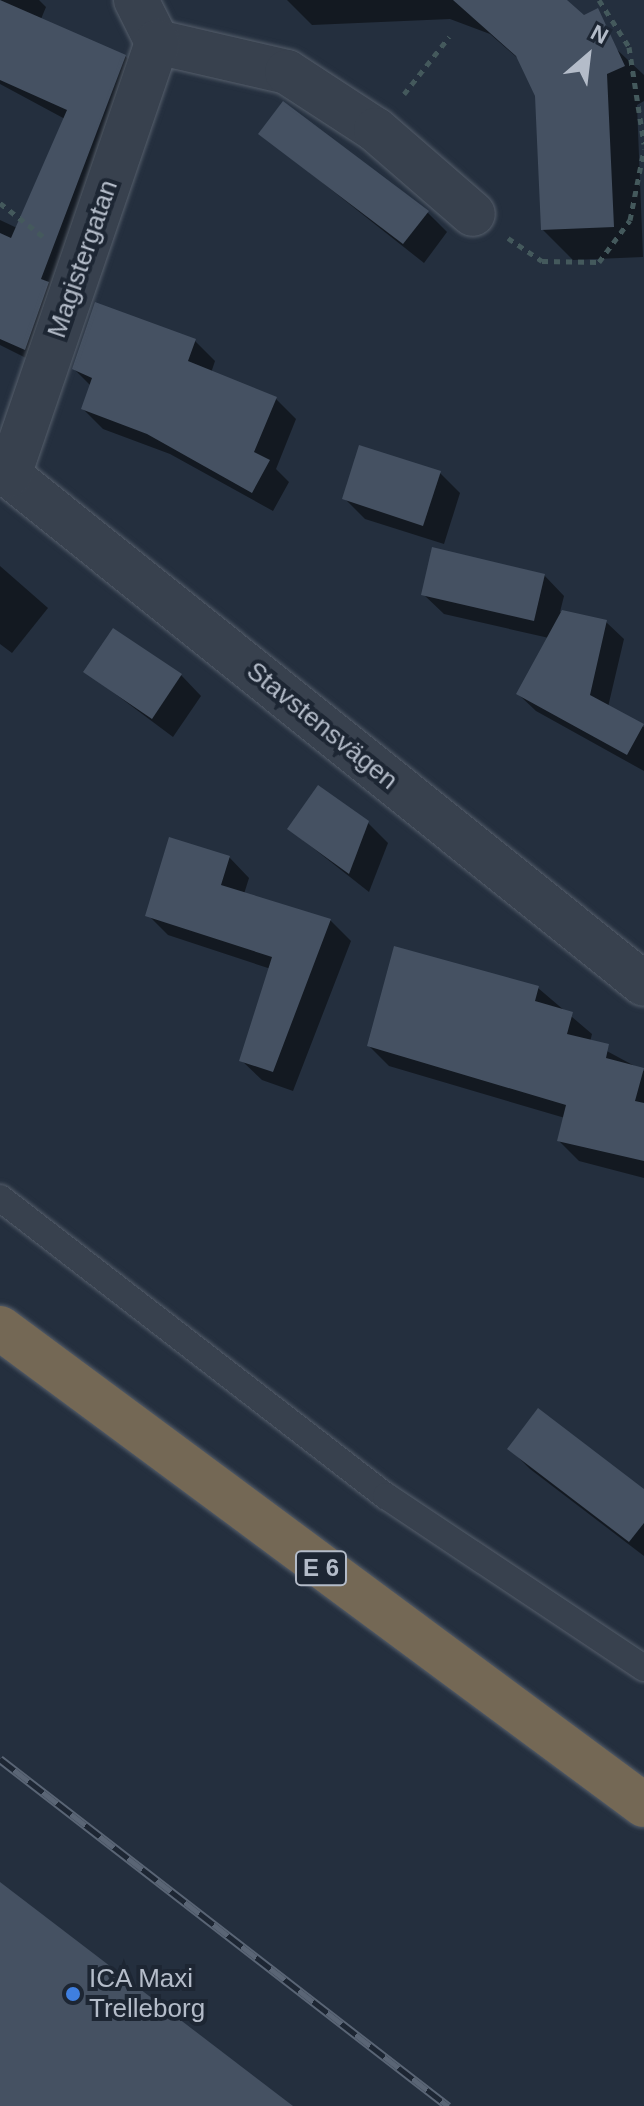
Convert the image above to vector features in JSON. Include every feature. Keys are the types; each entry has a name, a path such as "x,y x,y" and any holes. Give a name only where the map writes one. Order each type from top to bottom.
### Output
{"highway":[{"name":"E 6","path":"0,1328 644,1805"}],"street":[{"path":"136,0 157,42 287,72 376,130 473,214"},
{"name":"Magistergatan","path":"5,472 157,42"},
{"name":"Stavstensvägen","path":"5,472 644,984"}],"lane":[{"path":"0,1198 386,1496 644,1668"}],"path":[{"path":"473,214 542,261 599,262 630,220 644,146 629,47 599,0"},
{"path":"376,130 449,37"}],"building":[{"path":"0,0 126,55 41,279 49,282 25,350 0,339 0,233 11,238 67,110 0,80"},
{"path":"453,0 567,0 584,15 598,8 625,66 607,74 614,227 541,230 535,96 516,56"},
{"path":"283,101 429,211 403,244 258,134"},
{"path":"95,302 196,339 188,361 277,397 254,452 270,460 252,493 147,434 81,409 92,378 72,369"},
{"path":"359,445 441,471 423,526 342,499"},
{"path":"432,547 545,574 534,621 421,595"},
{"path":"562,610 607,620 590,695 644,724 627,755 516,694"},
{"path":"113,628 182,674 152,719 83,672"},
{"path":"318,785 369,821 349,874 287,829"},
{"path":"169,837 230,856 221,885 331,919 273,1072 239,1061 272,957 145,916"},
{"path":"394,946 539,986 535,1001 573,1012 567,1034 609,1044 606,1058 644,1068 635,1101 644,1103 644,1161 557,1141 566,1105 367,1046"},
{"path":"538,1408 644,1489 644,1523 629,1542 507,1449"},
{"name":"ICA Maxi Trelleborg","path":"0,1882 293,2106 0,2106"}],"railway":[{"path":"0,1759 448,2106"}],"place":[{"name":"ICA Maxi Trelleborg","path":"73,1994"}]}
